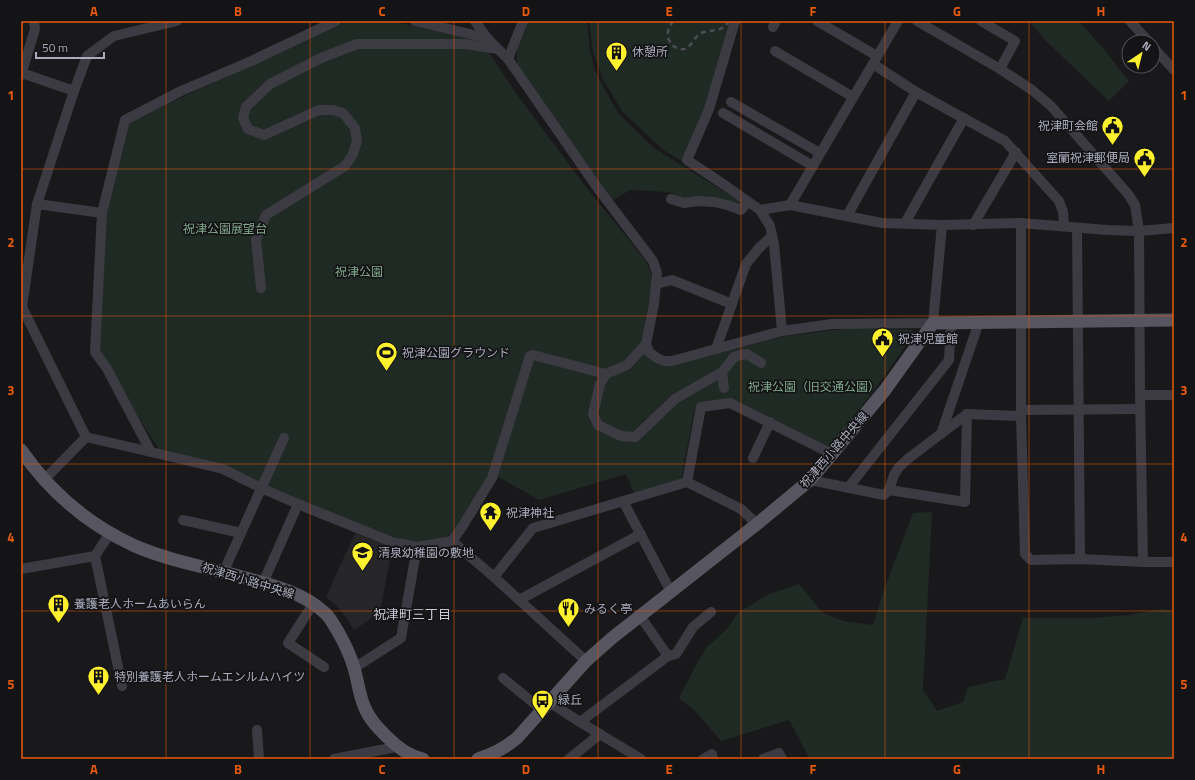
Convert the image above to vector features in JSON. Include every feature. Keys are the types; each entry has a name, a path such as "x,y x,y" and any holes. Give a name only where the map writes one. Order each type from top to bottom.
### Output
{"main road":[{"path":"933,323 1174,320"},
{"name":"祝津西小路中央線","path":"480,759 496,753 518,738 586,661 612,638 757,524 810,480 885,390 933,323"},
{"name":"祝津西小路中央線","path":"21,450 44,480 70,505 110,533 135,546 157,554 283,589 313,604 325,614 333,624 346,646 354,668 364,706 373,723 396,747 423,759"}],"street":[{"path":"34,21 35,29 21,74 74,91"},
{"path":"86,437 21,307 25,253 37,204 87,56 114,36 177,21"},
{"path":"151,452 106,367 94,352 102,213 125,120 181,91 249,62 336,21"},
{"path":"416,21 487,38"},
{"path":"474,21 487,38 508,59 599,190 653,261 658,273 654,304 646,344 627,365 606,374 600,384 593,414 598,425 621,436 635,437 675,399 722,372 734,357 747,354 761,363"},
{"path":"508,59 523,21"},
{"path":"734,21 709,109 687,160 760,210 770,226 776,255 782,331"},
{"path":"817,21 875,60 916,92 1005,141 1059,202 1063,212 1064,226"},
{"path":"790,205 898,21"},
{"path":"917,21 1000,69 1032,90 1051,106 1128,194 1135,205 1139,231 1143,562"},
{"path":"981,21 1014,41 1000,69"},
{"path":"1130,21 1142,34"},
{"path":"261,288 256,239 266,215 345,166 357,141 355,128 343,113 333,110 319,110 264,135 248,129 243,118 246,107 270,84 321,58 357,44 464,44 498,49"},
{"path":"775,51 853,97"},
{"path":"1161,55 1174,70"},
{"path":"847,216 916,92"},
{"path":"730,102 820,153"},
{"path":"723,113 813,166"},
{"path":"905,223 964,118"},
{"path":"973,225 1016,152"},
{"path":"671,199 684,203 698,201 714,202 742,210 748,202"},
{"path":"37,204 102,213"},
{"path":"760,210 790,205 882,223 942,225 1021,223 1077,228 1139,231 1174,228"},
{"path":"1021,223 1021,413 1025,554 1031,560 1080,559 1174,562"},
{"path":"646,344 649,352 657,358 664,361 672,361 782,331 832,324 933,323 942,225"},
{"path":"1077,228 1080,559"},
{"path":"716,349 746,264 759,248 772,236"},
{"path":"656,284 672,280 732,304"},
{"path":"848,488 949,360 952,322"},
{"path":"941,434 979,322"},
{"path":"86,437 223,469 298,504 392,542 417,547 452,540 462,527 492,478 530,356 533,355 606,374"},
{"path":"722,372 724,388"},
{"path":"1140,395 1174,395"},
{"path":"687,482 701,407 730,403 832,454"},
{"path":"810,480 884,495 889,490 894,475 899,467 968,414 1021,413 1078,409 1140,409"},
{"path":"889,490 966,502 968,414"},
{"path":"753,458 770,422"},
{"path":"44,480 86,437"},
{"path":"223,572 284,438"},
{"path":"494,577 533,528 687,482 741,509 757,524"},
{"path":"623,501 671,592"},
{"path":"263,583 298,504"},
{"path":"183,520 241,533"},
{"path":"110,533 95,556 122,686"},
{"path":"519,600 640,534"},
{"path":"452,540 586,661"},
{"path":"354,668 401,638 417,547"},
{"path":"21,569 95,556"},
{"path":"313,604 288,643 324,667"},
{"path":"580,722 668,656 676,654 693,627 711,612"},
{"path":"640,616 668,656"},
{"path":"502,678 546,706 580,722 641,759"},
{"path":"257,730 259,759"},
{"path":"569,759 600,734"},
{"path":"334,759 396,747"},
{"path":"763,759 779,753 782,759"},
{"path":"703,759 712,754 713,759"}],"shaded area":[{"name":"清泉幼稚園の敷地","path":"355,533 392,548 380,612 354,630 336,605 326,597"}],"green space":[{"name":"祝津公園","path":"347,21 390,21 481,40 515,92 586,187 646,261 651,273 652,284 642,344 650,357 659,364 670,366 785,336 852,328 913,330 912,336 886,374 829,450 733,402 698,403 695,408 681,479 634,493 626,474 539,500 490,472 469,511 450,535 433,541 417,543 391,536 160,451 98,350 105,224 112,184 127,125 137,118"},
{"path":"526,21 587,21 590,50 595,71 621,116 654,148 744,204 742,209 689,202 669,192 630,190 611,201 517,66 517,44"},
{"path":"589,21 731,21 705,109 683,162 662,149 622,111 603,80 593,52"},
{"path":"1029,21 1079,21 1121,71 1121,74 1123,74 1129,81 1109,101 1045,40"},
{"path":"932,512 923,690 937,711 963,702 968,687 1005,679 1023,618 1091,618 1129,615 1163,609 1174,612 1174,759 810,759 789,720 721,741 694,710 679,698 706,648 728,628 738,613 767,595 799,584 822,612 843,621 873,625 884,590 913,513"}],"railway":[{"path":"673,21 668,31 668,36 671,44 681,49 688,47 701,33 723,28 729,21"}],"place":[{"name":"休憩所","path":"617,72"},
{"name":"祝津町会館","path":"1113,146"},
{"name":"室蘭祝津郵便局","path":"1145,178"},
{"name":"祝津児童館","path":"882,358"},
{"name":"祝津公園グラウンド","path":"386,372"},
{"name":"祝津神社","path":"490,532"},
{"name":"清泉幼稚園の敷地","path":"362,572"},
{"name":"養護老人ホームあいらん","path":"58,624"},
{"name":"みるく亭","path":"568,628"},
{"name":"特別養護老人ホームエンルムハイツ","path":"98,696"},
{"name":"緑丘","path":"543,720"}],"district":[{"name":"祝津町三丁目","path":"412,614"}],"park label":[{"name":"祝津公園展望台","path":"225,229"},
{"name":"祝津公園（旧交通公園）","path":"814,387"}]}
